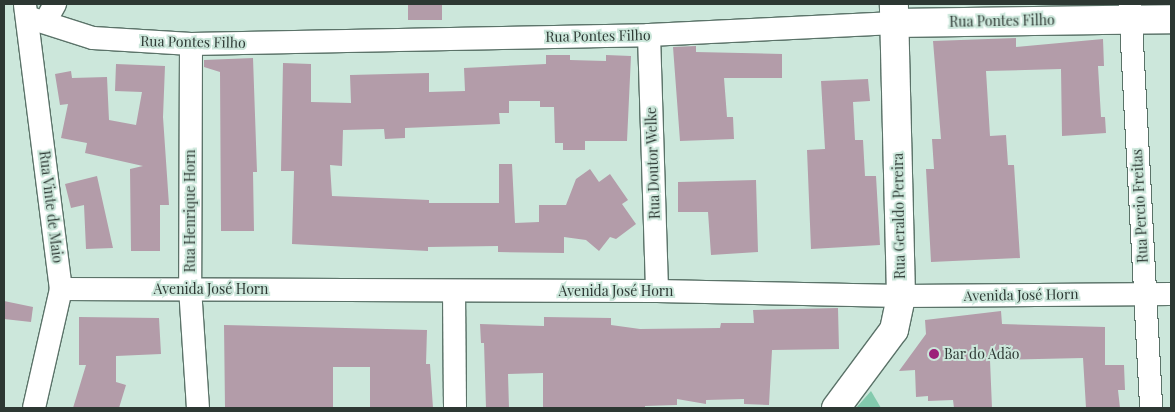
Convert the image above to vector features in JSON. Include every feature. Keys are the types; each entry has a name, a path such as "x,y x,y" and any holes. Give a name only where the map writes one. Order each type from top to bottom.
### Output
{"main road":[{"name":"Rua Pontes Filho","path":"894,13 1130,11 1171,19"},
{"name":"Rua Geraldo Pereira","path":"836,408 894,330 901,296 894,13"}],"street":[{"name":"Rua Percio Freitas","path":"1130,11 1151,408"},
{"name":"Rua Pontes Filho","path":"38,12 94,38 191,44 649,35 894,13"},
{"name":"Rua Vinte de Maio","path":"34,408 61,289 38,12"},
{"name":"Rua Doutor Welke","path":"649,35 657,291"},
{"name":"Rua Henrique Horn","path":"191,44 190,288 198,408"},
{"name":"Avenida José Horn","path":"61,289 657,291 901,296 1171,294"},
{"path":"454,291 455,408"}],"green space":[{"path":"871,391 881,408 856,408"}],"building":[{"path":"408,4 442,4 442,20 408,20"},
{"path":"1016,38 1016,47 1103,39 1104,66 1098,66 1101,117 1105,117 1106,133 1062,136 1061,69 986,71 990,136 1006,135 1008,165 1014,165 1020,258 931,262 926,169 934,169 932,139 941,139 933,41"},
{"path":"696,46 696,52 782,54 782,78 724,78 727,117 733,117 734,139 680,141 673,47"},
{"path":"546,55 570,55 570,60 606,61 606,55 631,56 627,141 585,141 585,150 563,150 563,143 555,143 554,107 540,107 540,101 509,101 509,113 499,113 500,124 405,128 405,138 385,139 384,129 343,130 342,166 330,165 332,196 429,200 429,203 499,203 499,164 512,164 515,223 539,222 539,205 566,205 576,179 590,169 599,182 610,174 628,200 622,204 636,224 616,239 610,237 599,251 586,240 564,237 564,253 498,252 498,246 428,247 428,251 292,244 294,171 281,171 283,63 311,64 311,102 351,103 350,75 429,73 429,92 465,91 464,68 546,64"},
{"path":"253,58 257,172 253,172 254,231 221,231 220,72 204,67 204,60"},
{"path":"116,64 165,66 163,117 169,205 160,205 160,251 131,251 130,169 143,166 85,153 87,143 61,138 68,104 60,105 55,74 71,71 72,78 107,77 109,120 136,125 142,92 115,91"},
{"path":"868,79 870,101 853,102 855,140 863,140 865,176 876,176 880,245 811,249 807,150 825,149 821,81"},
{"path":"97,176 113,248 86,249 84,205 71,208 65,184"},
{"path":"756,180 758,252 711,255 708,212 678,212 678,182"},
{"path":"4,301 33,307 31,322 4,319"},
{"path":"838,308 839,349 772,350 769,405 744,404 744,399 706,400 706,404 677,399 677,405 645,406 645,408 543,408 543,373 508,374 509,408 486,408 484,343 481,343 480,324 544,326 544,317 611,318 611,325 640,329 720,328 721,323 754,323 753,310"},
{"path":"1001,311 1002,324 1105,327 1105,365 1124,365 1125,390 1118,390 1120,408 1086,408 1083,358 990,360 992,408 954,408 953,400 928,401 928,396 916,397 915,370 899,371 926,334 925,320"},
{"path":"79,317 159,318 161,354 116,356 116,382 126,385 119,408 73,408 86,365 79,365"},
{"path":"224,325 427,330 426,364 430,364 433,408 370,408 370,367 333,367 333,408 225,408"}],"place":[{"name":"Bar do Adão","path":"934,354"}]}
